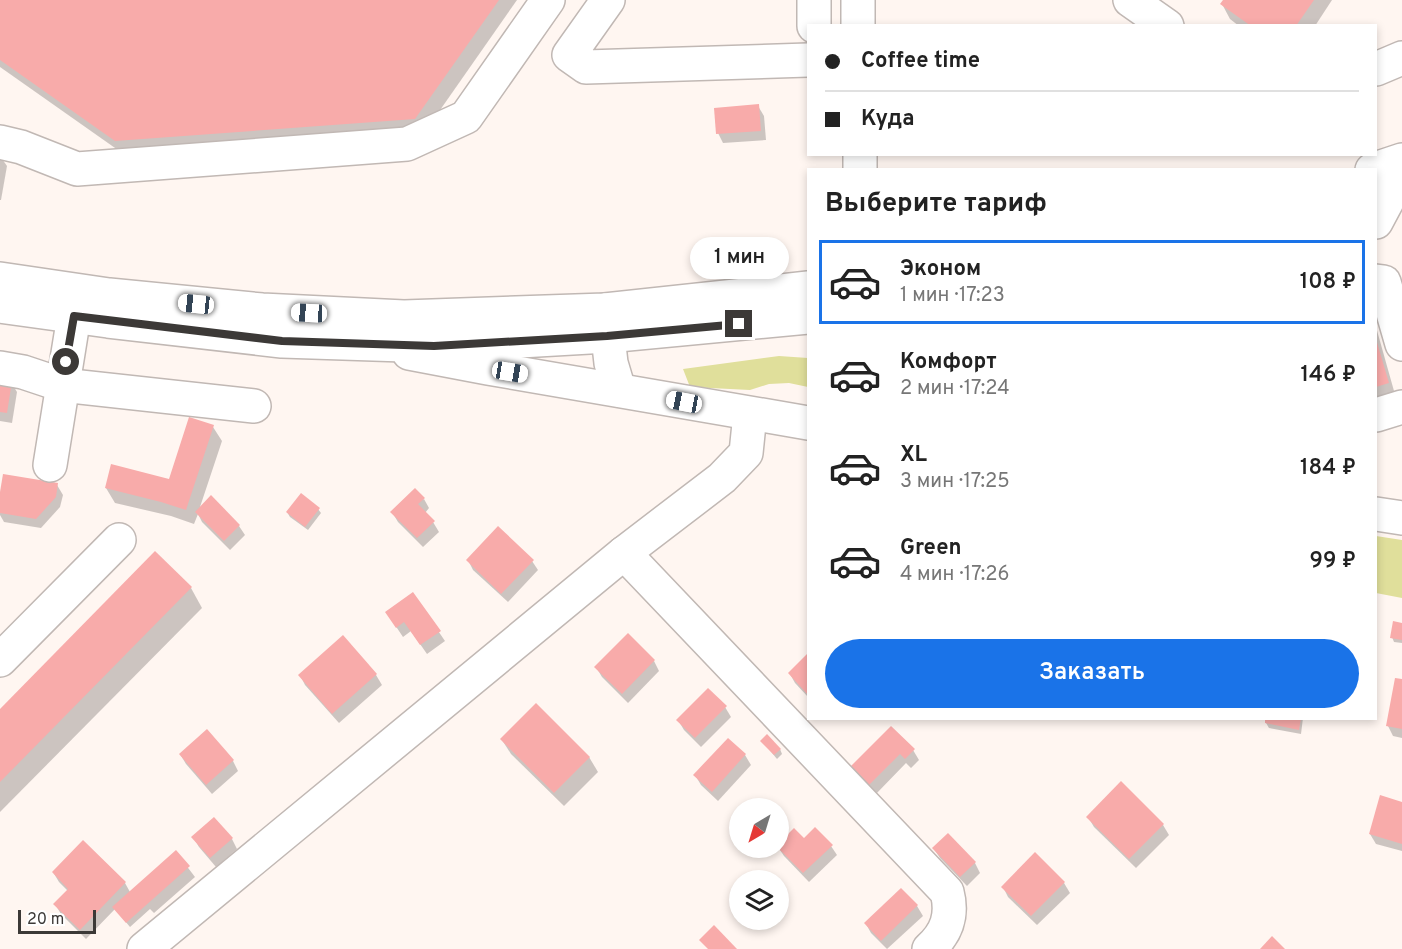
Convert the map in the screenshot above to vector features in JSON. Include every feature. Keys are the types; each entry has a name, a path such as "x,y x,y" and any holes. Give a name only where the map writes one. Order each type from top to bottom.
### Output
{"main road":[{"path":"0,142 21,147 77,169 407,144 466,117 548,0"},
{"path":"608,0 569,55 586,68 807,60"},
{"path":"814,0 814,24"},
{"path":"858,0 858,24"},
{"path":"1130,0 1164,24"},
{"path":"1377,69 1402,58"},
{"path":"1377,218 1385,187 1402,160"},
{"path":"0,279 109,295 262,310 404,317 606,323 807,317"},
{"path":"1377,281 1384,282 1402,344"},
{"path":"0,306 282,341 434,346 606,323 807,288"},
{"path":"50,465 74,316"},
{"path":"606,323 619,390"},
{"path":"364,344 488,368 807,423"},
{"path":"0,368 23,372 62,385 254,406"},
{"path":"1377,415 1402,407"},
{"path":"144,949 624,553 722,478 746,453 750,414"},
{"path":"1377,514 1402,518"},
{"path":"0,660 119,540"},
{"path":"624,553 947,892 951,906 949,920 939,940 929,949"}],"shaded area":[{"path":"779,356 807,358 807,387 789,383 769,384 750,390 690,387 683,369"},
{"path":"1377,536 1402,540 1402,598 1377,593"}],"building":[{"path":"0,0 499,0 415,119 115,141 0,60"},
{"path":"1223,0 1314,0 1297,24 1248,24 1220,4"},
{"path":"759,104 761,131 716,134 714,108"},
{"path":"1377,342 1389,383 1377,387"},
{"path":"0,379 12,381 7,413 0,412"},
{"path":"189,417 214,425 186,510 105,488 111,464 169,479"},
{"path":"3,474 58,483 56,497 36,519 0,513"},
{"path":"415,488 425,498 418,504 435,521 417,538 390,512"},
{"path":"301,493 320,508 305,527 286,512"},
{"path":"211,495 240,525 224,541 195,512"},
{"path":"498,526 534,560 501,594 466,560"},
{"path":"155,551 192,587 0,782 0,709"},
{"path":"413,592 441,631 420,645 404,622 396,628 385,612"},
{"path":"1393,621 1402,623 1402,640 1390,638"},
{"path":"628,633 655,660 622,694 594,667"},
{"path":"343,635 377,674 332,714 298,675"},
{"path":"807,654 807,694 788,673"},
{"path":"1395,678 1402,679 1402,729 1386,726"},
{"path":"708,688 727,706 695,738 676,720"},
{"path":"536,703 590,757 554,793 500,739"},
{"path":"1265,720 1301,720 1299,730 1265,723"},
{"path":"891,726 915,749 905,759 900,754 869,785 851,766"},
{"path":"207,729 234,760 206,785 179,754"},
{"path":"767,734 781,749 774,755 760,741"},
{"path":"728,738 746,754 712,792 693,775"},
{"path":"1121,781 1164,824 1129,859 1086,817"},
{"path":"1380,795 1402,802 1402,844 1369,834"},
{"path":"214,817 233,838 210,858 191,837"},
{"path":"815,827 833,845 803,873 788,858 789,833 794,828 804,838"},
{"path":"948,833 976,862 960,877 932,848"},
{"path":"83,840 126,882 80,930 53,904 68,889 52,872"},
{"path":"176,850 190,866 126,923 112,907"},
{"path":"1035,852 1065,882 1031,916 1001,887"},
{"path":"901,888 918,905 881,941 864,923"},
{"path":"714,925 737,949 708,949 699,940"},
{"path":"1272,936 1285,949 1260,949"}],"route":[{"path":"66,362 74,316 282,341 434,346 607,336 739,324"}]}
